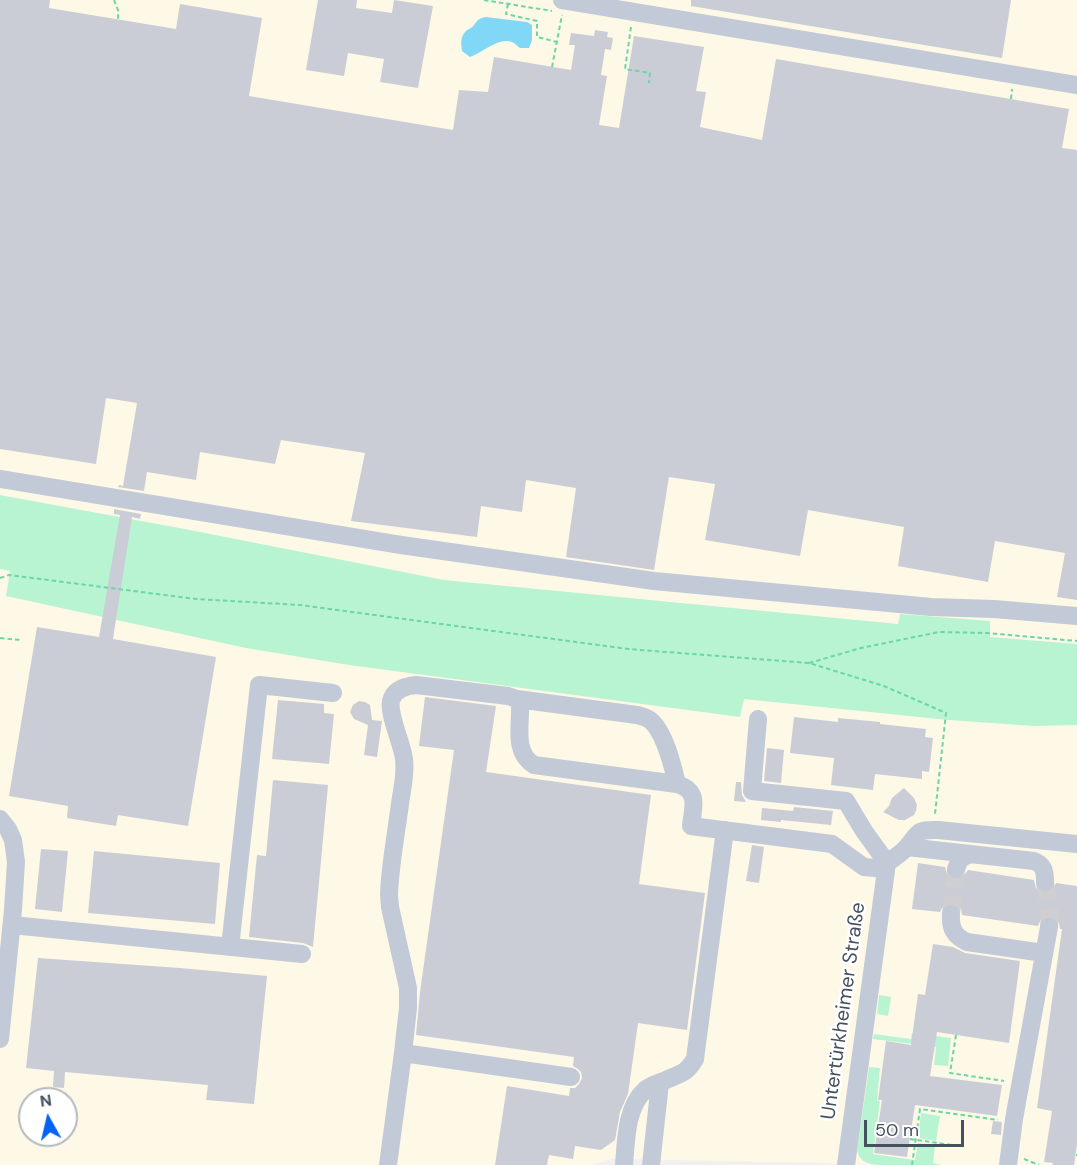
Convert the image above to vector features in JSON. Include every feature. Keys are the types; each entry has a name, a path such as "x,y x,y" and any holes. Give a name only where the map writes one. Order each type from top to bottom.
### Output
{"street":[{"path":"563,0 1077,85"},
{"path":"0,479 401,545 654,581 931,607 994,609 1077,616"},
{"path":"388,1165 408,1008 408,988 388,896 404,772 402,748 391,715 391,699 398,690 416,685 637,715 651,720 659,730 671,756 677,784"},
{"path":"230,947 259,686 333,693"},
{"path":"517,699 520,705 520,746 527,761 534,765 677,784 685,787 691,792 694,801 691,826 832,844 864,867 886,866 907,847 919,832 933,829 1077,844"},
{"path":"758,719 752,791 846,801 886,866"},
{"path":"0,819 13,840 16,862 0,1039"},
{"path":"624,1165 633,1106 638,1098 651,1086 688,1070 695,1059 725,830"},
{"path":"907,847 1034,861 1040,863 1044,868 1046,882"},
{"path":"956,869 960,859 970,854"},
{"name":"Untertürkheimer Straße","path":"846,1165 886,866"},
{"path":"951,914 951,929 960,939 967,942 1044,952"},
{"path":"12,925 302,954"},
{"path":"1008,1165 1014,1119 1049,927"},
{"path":"403,1053 571,1077"},
{"path":"651,1165 660,1083"}],"path":[{"path":"114,0 118,10 118,19"},
{"path":"552,67 563,0"},
{"path":"508,4 507,14 537,21 537,37 557,42"},
{"path":"640,13 631,25 625,69 650,73 649,83"},
{"path":"0,578 9,574 196,599 300,605 628,649 808,663 884,686 946,712 933,829"},
{"path":"808,663 861,648 939,632 987,633 1077,641"},
{"path":"0,638 21,640"},
{"path":"956,1035 950,1072 1006,1081"},
{"path":"912,1165 920,1109 999,1120"},
{"path":"909,1139 952,1145"}],"shaded area":[{"path":"0,0 1077,0 1077,1165 878,1165 612,1159 592,1165 0,1165"}],"green space":[{"path":"0,495 444,580 898,624 900,614 990,621 990,637 1077,644 1077,725 1034,726 948,720 744,699 740,717 349,665 246,648 6,596 10,571 0,569"},
{"path":"879,995 891,997 888,1016 877,1014"},
{"path":"912,1033 951,1038 948,1066 934,1065 936,1047 873,1039 874,1034 911,1039"},
{"path":"869,1067 880,1068 877,1100 880,1101 873,1154 915,1160 918,1143 935,1145 933,1163 942,1165 878,1165 860,1158 857,1151"},
{"path":"921,1113 940,1116 936,1141 918,1138"}],"water":[{"path":"486,17 527,22 532,25 532,40 529,48 520,48 507,41 490,46 470,57 462,51 463,36 479,20"}],"building":[{"path":"0,0 50,0 49,8 176,29 180,4 262,18 249,96 453,130 459,90 488,92 494,57 571,70 575,45 569,45 571,33 594,36 595,30 608,32 607,37 613,38 611,50 605,49 601,75 607,76 599,125 619,128 634,36 704,47 696,91 706,92 700,127 762,140 776,59 1069,109 1062,148 1077,150 1077,600 1057,597 1065,553 995,541 988,582 898,566 904,527 808,510 800,556 705,540 715,484 669,477 654,570 566,557 576,488 526,480 522,512 481,506 477,537 351,521 365,453 281,440 275,464 200,452 196,480 147,472 144,491 118,487 123,486 137,403 106,398 96,464 0,449"},
{"path":"318,0 357,0 356,8 392,13 394,0 433,6 418,88 380,82 384,59 348,53 344,76 306,70"},
{"path":"691,0 1011,0 1002,58 691,6"},
{"path":"114,509 141,514 140,519 132,517 113,639 216,657 188,826 118,815 116,826 67,818 68,806 9,796 37,627 99,637 120,515 114,514"},
{"path":"425,697 496,706 486,772 651,795 639,884 705,893 687,1030 638,1023 628,1094 620,1112 615,1140 601,1150 575,1146 573,1159 549,1155 547,1165 495,1165 507,1086 569,1096 570,1088 575,1088 582,1078 581,1072 573,1066 574,1057 416,1035 454,750 419,746"},
{"path":"278,700 324,704 324,713 334,714 329,764 272,759"},
{"path":"359,701 370,705 372,720 382,721 377,757 364,755 368,725 354,719 350,712 353,705"},
{"path":"794,717 838,722 838,718 926,729 925,737 933,738 929,772 922,771 922,779 875,774 873,790 831,785 834,758 790,753"},
{"path":"767,748 784,750 781,783 764,781"},
{"path":"273,780 328,785 313,947 303,943 249,937 257,855 266,856"},
{"path":"736,782 741,782 742,795 746,802 734,801"},
{"path":"904,788 914,798 917,805 914,815 905,820 899,820 883,812 889,806 892,798"},
{"path":"794,807 833,811 831,825 761,820 762,808 793,811"},
{"path":"752,845 764,847 759,883 746,881"},
{"path":"41,849 68,851 62,912 35,909"},
{"path":"94,851 220,863 215,924 88,913"},
{"path":"918,863 945,867 947,875 952,880 962,878 968,870 1034,880 1036,888 1045,893 1051,891 1056,883 1077,886 1077,1144 1074,1165 1052,1165 1053,1163 1044,1162 1052,1111 1037,1108 1062,929 1059,923 1056,918 1050,916 1041,919 1038,926 962,915 961,908 952,903 945,904 940,912 912,909"},
{"path":"933,944 953,947 965,953 1020,961 1009,1043 937,1032 930,1076 1002,1085 997,1116 915,1105 907,1157 874,1153 882,1100 878,1100 886,1041 911,1045 918,994 925,995"},
{"path":"38,958 267,976 254,1104 206,1100 208,1085 65,1072 64,1087 53,1087 54,1071 26,1068"},
{"path":"993,1121 1002,1122 1001,1135 991,1134"}],"tunnel":[{"path":"951,914 956,869"},
{"path":"1045,882 1050,914 1049,927"}]}
